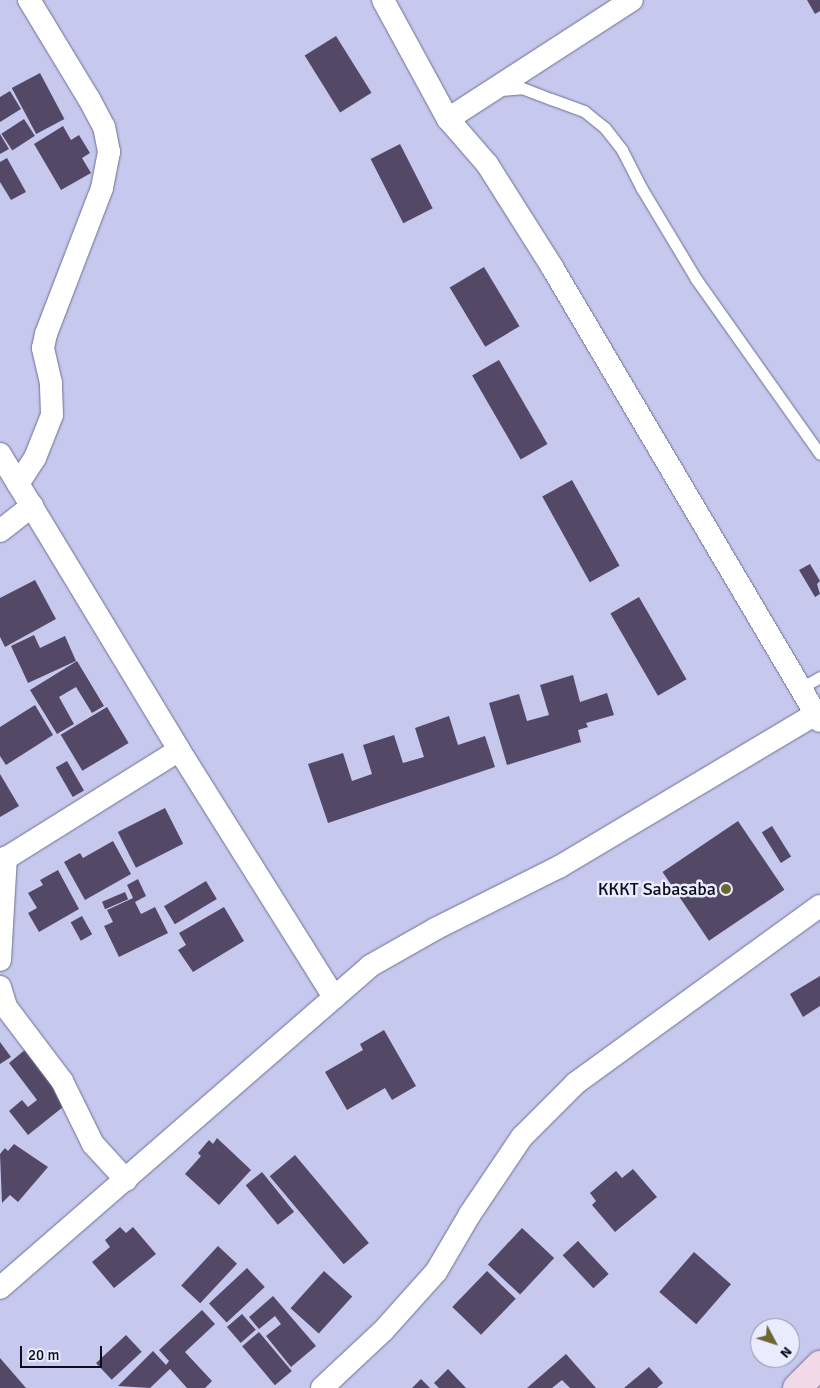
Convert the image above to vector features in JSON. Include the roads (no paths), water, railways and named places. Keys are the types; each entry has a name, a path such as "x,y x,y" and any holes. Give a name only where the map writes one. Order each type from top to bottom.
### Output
{"main road":[{"path":"798,1388 820,1365"}],"street":[{"path":"18,484 35,458 52,415 51,384 43,348 46,334 102,188 109,152 104,127 93,106 29,0"},
{"path":"0,1288 79,1216 126,1180 158,1148 370,966 434,929 559,867 818,718 811,682 486,164 448,119 383,0"},
{"path":"448,119 488,91 632,0"},
{"path":"0,454 179,750 334,997"},
{"path":"0,532 32,506"},
{"path":"0,960 3,859 179,750"},
{"path":"322,1388 383,1331 436,1272 470,1214 522,1137 576,1082 820,906"},
{"path":"0,987 6,1007 62,1081 93,1144 126,1180"}],"lane":[{"path":"488,91 522,88 584,111 605,128 622,150 642,189 696,279 820,454"}],"place":[{"name":"KKKT Sabasaba","path":"726,889"}]}
